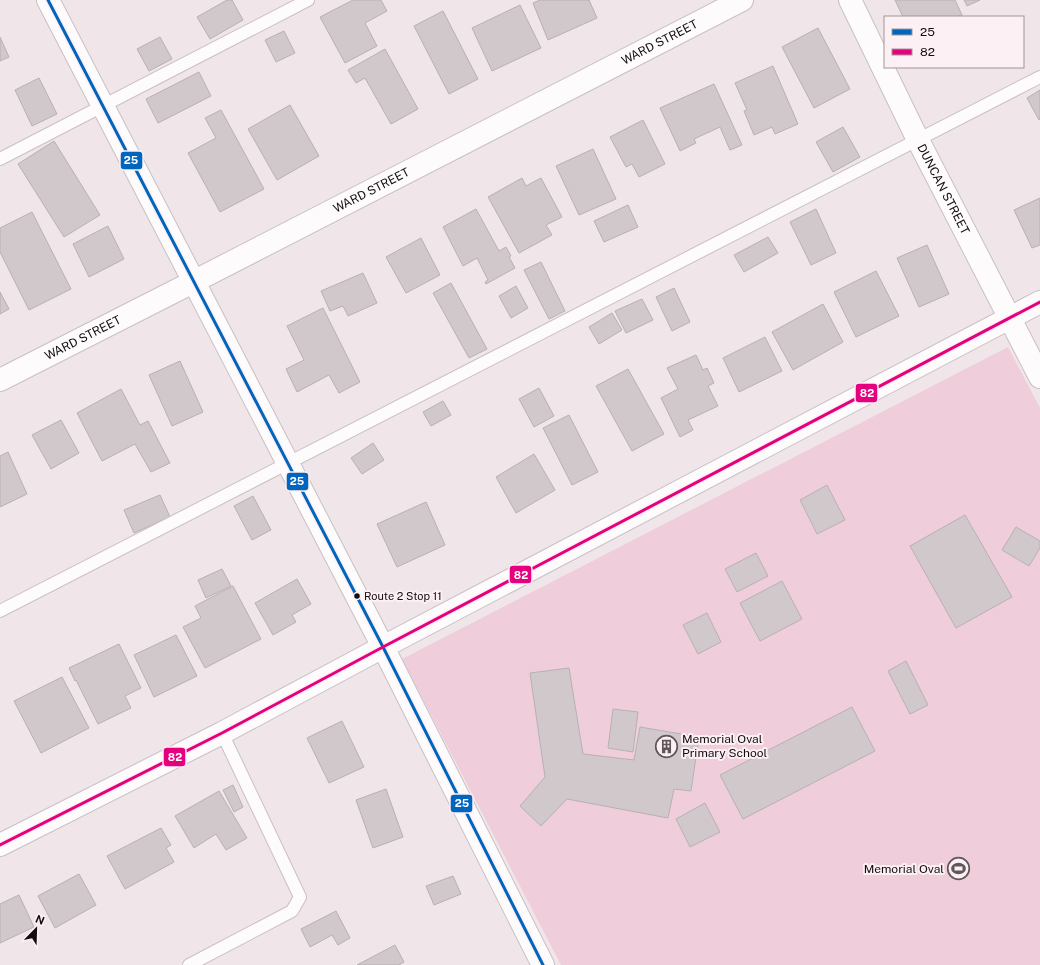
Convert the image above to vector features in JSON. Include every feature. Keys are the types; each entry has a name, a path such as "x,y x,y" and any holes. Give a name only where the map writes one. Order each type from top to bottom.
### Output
{"street":[{"path":"48,0 102,107 383,647 543,965"},
{"name":"WARD STREET","path":"0,380 742,0"},
{"name":"DUNCAN STREET","path":"850,0 918,140 1040,377"},
{"path":"0,845 222,733 1040,302"}],"lane":[{"path":"0,159 308,0"},
{"path":"0,611 1040,77"},
{"path":"189,965 292,911 300,897 222,733"}],"shaded area":[{"path":"1008,347 1040,408 1040,965 561,965 402,659"}],"building":[{"path":"227,0 232,0 243,20 210,39 197,17"},
{"path":"353,0 381,0 387,11 365,23 377,46 345,63 320,17"},
{"path":"540,0 589,0 597,18 548,40 533,3"},
{"path":"895,0 955,0 962,15 960,16 903,16"},
{"path":"964,0 980,0 967,6"},
{"path":"520,5 541,48 492,71 472,28"},
{"path":"443,11 478,79 449,94 414,26"},
{"path":"818,28 850,89 814,108 782,47"},
{"path":"284,31 295,53 276,62 265,40"},
{"path":"0,37 9,57 0,61"},
{"path":"160,37 172,59 149,71 137,49"},
{"path":"385,49 418,109 391,124 365,78 356,83 348,70"},
{"path":"773,66 798,124 775,134 772,127 754,135 744,111 747,110 735,83"},
{"path":"199,72 211,96 158,123 146,99"},
{"path":"39,78 57,114 32,126 15,90"},
{"path":"714,84 742,145 730,150 720,127 694,139 696,143 680,151 660,108"},
{"path":"1040,90 1040,119 1039,120 1027,98"},
{"path":"290,105 319,156 277,180 248,129"},
{"path":"221,110 264,189 220,212 188,153 216,138 205,118"},
{"path":"643,120 665,164 639,177 632,164 626,167 610,137"},
{"path":"843,127 860,157 833,172 816,142"},
{"path":"54,141 100,215 64,237 18,164"},
{"path":"593,149 616,199 579,215 556,166"},
{"path":"522,178 526,186 541,178 562,217 546,225 552,235 519,253 488,197"},
{"path":"1040,198 1040,245 1032,248 1014,210"},
{"path":"628,205 638,227 604,242 594,221"},
{"path":"476,209 499,251 506,247 515,268 486,284 485,282 488,280 477,258 463,266 443,227"},
{"path":"816,209 836,253 811,265 790,222"},
{"path":"32,212 71,289 29,310 0,252 0,228"},
{"path":"108,226 124,259 89,277 73,244"},
{"path":"768,237 778,253 744,272 734,255"},
{"path":"421,238 440,275 406,293 386,257"},
{"path":"927,245 949,294 919,307 897,258"},
{"path":"541,262 565,311 549,319 524,270"},
{"path":"876,271 899,316 856,337 834,292"},
{"path":"363,273 377,303 348,316 343,306 330,311 321,291"},
{"path":"451,283 487,349 469,358 433,293"},
{"path":"516,286 528,308 511,318 499,296"},
{"path":"674,288 690,322 672,331 656,297"},
{"path":"0,292 9,309 0,314"},
{"path":"642,299 653,320 626,333 615,311"},
{"path":"823,304 843,342 793,370 772,332"},
{"path":"323,308 360,382 339,393 329,375 297,392 286,369 304,360 287,326"},
{"path":"612,313 622,330 599,344 589,327"},
{"path":"765,337 782,371 739,392 723,358"},
{"path":"696,355 703,370 707,368 714,383 708,386 718,406 688,420 693,430 680,437 661,398 678,389 667,368"},
{"path":"180,361 203,412 172,426 149,375"},
{"path":"628,369 664,434 632,451 596,386"},
{"path":"539,388 554,416 534,427 519,399"},
{"path":"121,389 140,425 148,421 170,463 151,472 135,444 102,461 77,413"},
{"path":"443,401 451,415 431,426 423,412"},
{"path":"569,415 598,472 572,485 543,428"},
{"path":"61,420 79,453 51,469 32,435"},
{"path":"373,443 384,460 362,474 351,458"},
{"path":"8,452 27,494 0,507 0,456"},
{"path":"534,454 555,490 516,513 496,477"},
{"path":"827,485 845,520 817,534 800,500"},
{"path":"160,495 170,517 134,533 124,510"},
{"path":"253,496 271,530 252,540 234,506"},
{"path":"426,502 445,545 397,567 377,524"},
{"path":"965,515 1012,597 956,628 910,546"},
{"path":"1016,527 1040,541 1040,548 1029,566 1002,550"},
{"path":"756,553 768,576 737,592 725,569"},
{"path":"222,569 231,586 206,598 198,580"},
{"path":"297,579 311,604 292,615 296,622 273,635 255,603"},
{"path":"782,581 802,619 760,641 740,603"},
{"path":"233,586 261,639 205,668 183,627 201,618 195,606"},
{"path":"707,613 721,642 698,654 683,625"},
{"path":"176,635 197,676 154,697 134,655"},
{"path":"119,644 141,688 125,696 131,708 98,724 69,668"},
{"path":"906,661 928,705 910,714 888,671"},
{"name":"Memorial Oval Primary School","path":"569,668 583,754 634,760 640,727 699,737 691,791 674,789 668,818 567,799 541,826 520,806 545,777 530,673"},
{"path":"62,677 89,728 41,753 14,701"},
{"path":"852,707 875,751 743,819 720,775"},
{"path":"613,709 638,712 633,752 608,748"},
{"path":"342,721 364,767 329,783 307,738"},
{"path":"233,785 243,807 234,812 223,790"},
{"path":"386,789 403,837 373,848 356,800"},
{"path":"219,791 247,838 226,850 216,834 194,848 175,816"},
{"path":"705,803 720,832 690,847 676,819"},
{"path":"161,828 171,845 166,848 174,862 125,889 107,856"},
{"path":"79,874 96,905 55,928 38,896"},
{"path":"453,876 461,894 434,905 426,886"},
{"path":"19,895 34,927 0,943 0,904"},
{"path":"336,911 350,938 338,945 332,935 310,947 301,929"},
{"path":"395,945 404,962 399,965 357,965"}],"transit line":[{"name":"25","path":"48,0 383,647 543,965"},
{"name":"82","path":"0,845 222,733 1040,302"}],"place":[{"name":"Route 2 Stop 11","path":"357,596"},
{"name":"Memorial Oval Primary School","path":"667,746"},
{"name":"Memorial Oval","path":"959,869"}]}
